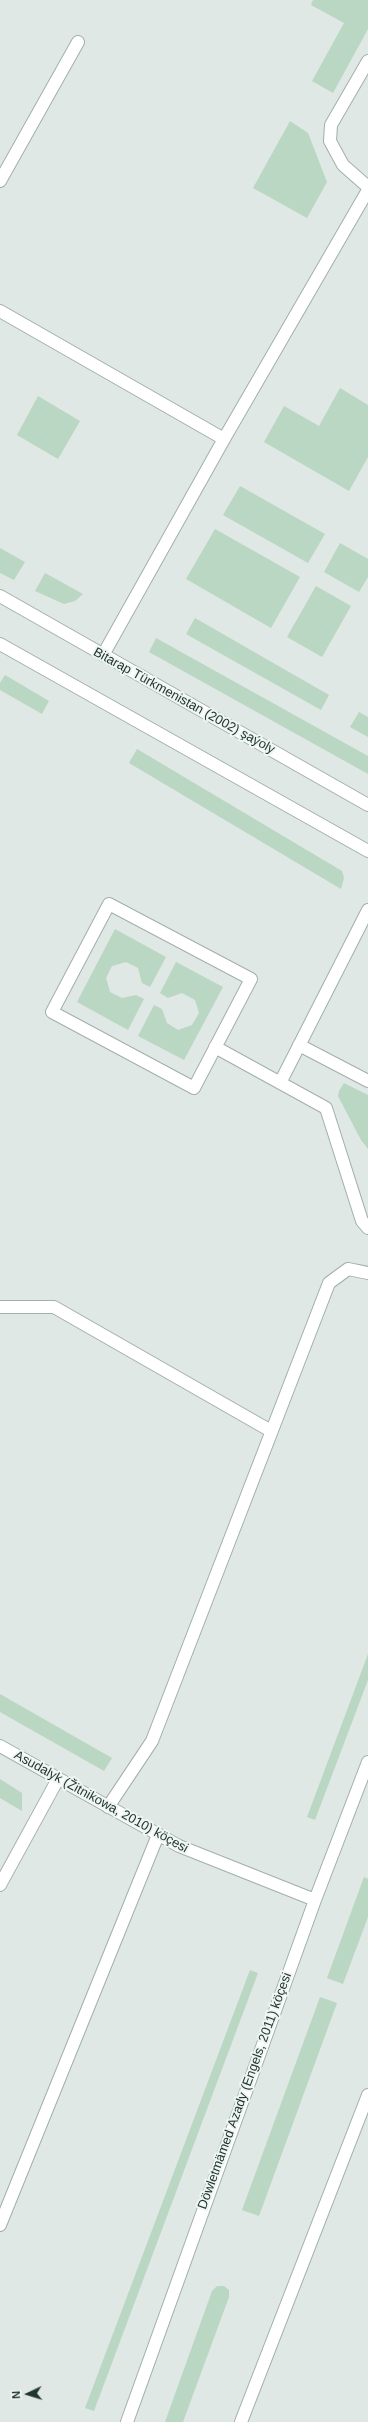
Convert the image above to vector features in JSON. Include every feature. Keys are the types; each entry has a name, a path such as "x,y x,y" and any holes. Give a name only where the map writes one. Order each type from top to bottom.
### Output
{"street":[{"path":"0,181 78,42"},
{"path":"368,61 331,125 330,141 343,165 368,187"},
{"path":"103,655 224,439 368,190"},
{"path":"0,311 224,439"},
{"name":"Bitarap Türkmenistan (2002) şaýoly","path":"0,596 368,805"},
{"path":"0,644 368,851"},
{"path":"109,904 251,979 216,1047 194,1088 52,1012 109,904"},
{"path":"280,1083 368,910"},
{"path":"299,1045 368,1081"},
{"path":"216,1047 326,1108 366,1220"},
{"path":"108,1807 152,1741 329,1283 348,1269 368,1273"},
{"path":"0,1307 54,1307 271,1431"},
{"name":"Asudalyk (Žitnikowa, 2010) köçesi","path":"0,1746 179,1846 315,1900"},
{"name":"Döwletmämed Azady (Engels, 2011) köçesi","path":"127,2422 315,1900 368,1762"},
{"path":"0,1886 58,1779"},
{"path":"0,2225 158,1835"},
{"path":"241,2422 368,2095"}],"green space":[{"path":"313,0 368,0 368,29 333,93 312,81 344,23 311,5"},
{"path":"290,121 308,133 327,182 307,218 253,188"},
{"path":"340,388 368,405 368,457 349,491 264,442 284,406 319,426"},
{"path":"38,396 80,421 58,459 17,435"},
{"path":"240,486 325,534 308,563 223,515"},
{"path":"215,529 300,577 271,628 186,579"},
{"path":"340,543 368,559 368,577 359,592 324,572"},
{"path":"0,548 25,562 14,580 0,573"},
{"path":"45,573 83,594 75,601 64,604 35,591"},
{"path":"316,586 351,606 322,657 287,637"},
{"path":"195,618 329,695 321,710 186,634"},
{"path":"156,638 368,756 368,774 149,652"},
{"path":"5,675 49,701 42,714 0,690 0,683"},
{"path":"359,712 368,717 368,737 350,727"},
{"path":"137,749 342,871 344,878 341,889 129,763"},
{"path":"115,929 166,957 150,987 142,983 138,968 126,962 112,966 106,978 110,992 122,998 136,995 144,999 128,1030 77,1002"},
{"path":"176,962 223,987 184,1060 138,1036 154,1005 162,1009 167,1023 178,1030 192,1025 199,1013 195,1000 182,993 168,998 160,993"},
{"path":"344,1083 368,1095 368,1149 361,1140 338,1096"},
{"path":"368,1654 368,1680 315,1820 307,1817"},
{"path":"0,1694 112,1758 104,1771 0,1712"},
{"path":"0,1779 22,1793 22,1811 0,1798"},
{"path":"364,1877 368,1879 368,1917 343,1984 327,1978"},
{"path":"250,1970 258,1973 94,2411 85,2408"},
{"path":"320,1997 337,2003 259,2216 242,2210"},
{"path":"217,2286 224,2286 229,2290 229,2297 183,2422 165,2422 212,2291"}]}
